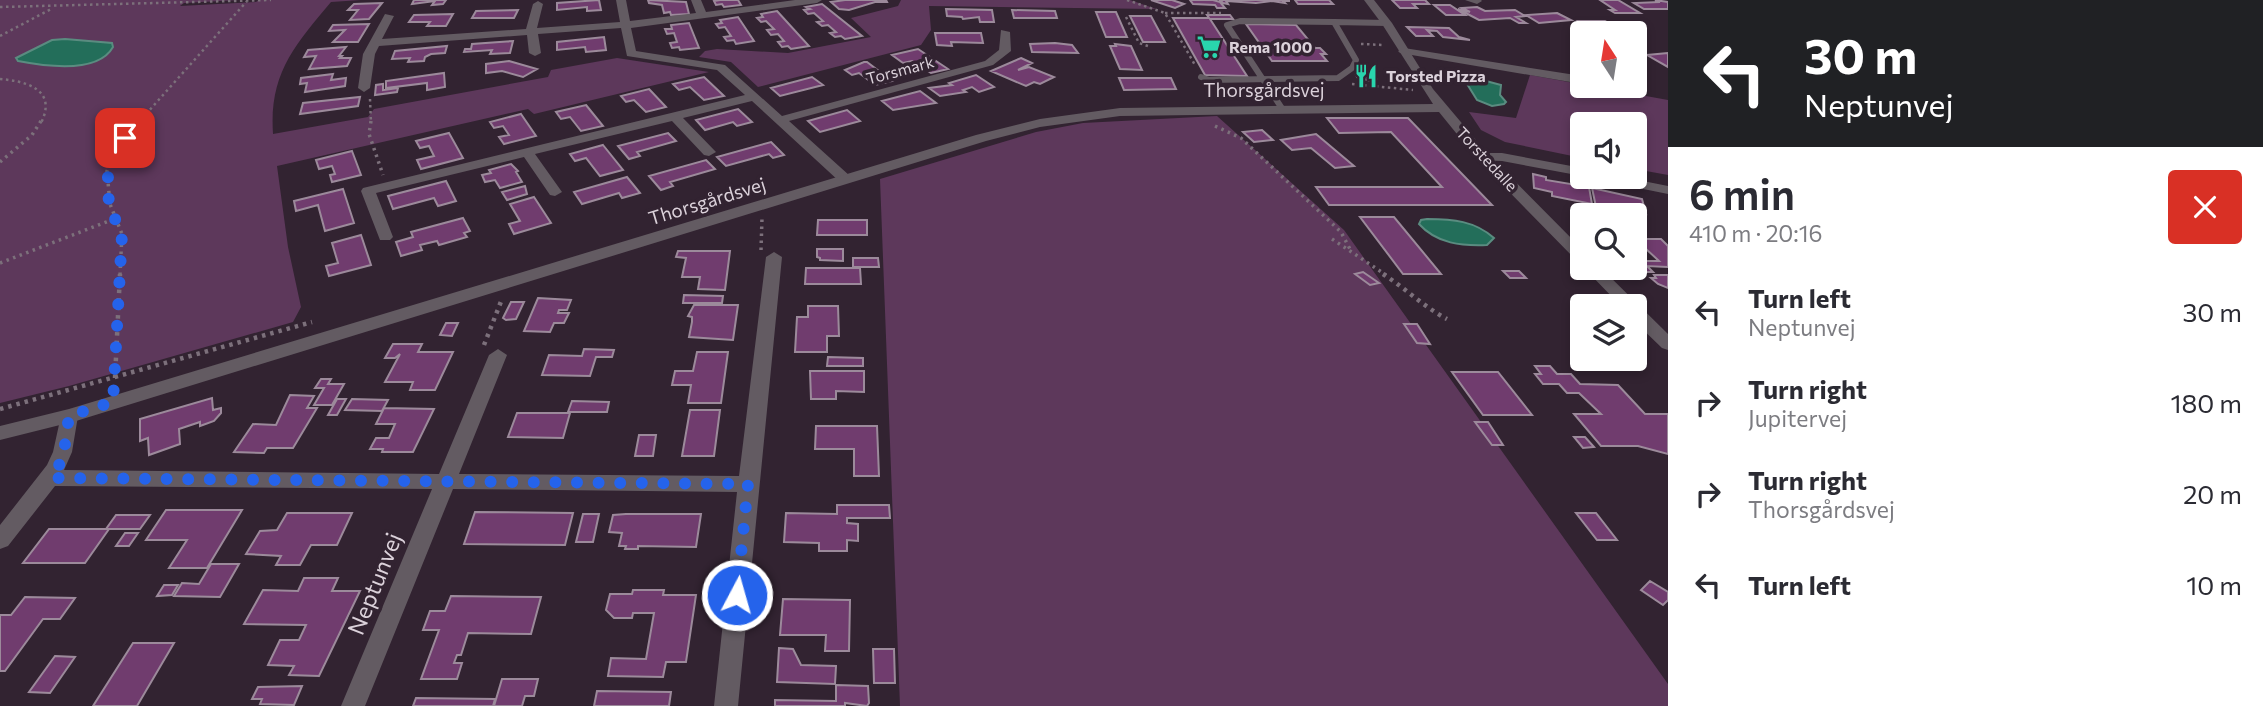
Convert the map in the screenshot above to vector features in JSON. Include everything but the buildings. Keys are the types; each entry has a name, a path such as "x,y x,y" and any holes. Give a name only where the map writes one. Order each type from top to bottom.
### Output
{"street":[{"path":"621,0 631,54 721,67 845,179"},
{"path":"696,0 703,17"},
{"path":"377,43 626,25 817,0"},
{"name":"Torstedalle","path":"1369,0 1387,23 1441,108 1483,157 1570,246"},
{"path":"1470,0 1476,1"},
{"path":"535,53 530,32 538,4"},
{"path":"364,88 367,62 377,43 378,33 389,16"},
{"name":"Torsmark","path":"780,120 989,63 1005,51 1005,32"},
{"path":"1403,48 1570,78"},
{"path":"385,237 368,191 754,97"},
{"name":"Thorsgårdsvej","path":"0,433 69,416 1005,131 1073,117 1120,112 1441,108"},
{"path":"674,116 709,152"},
{"path":"526,151 555,192"},
{"path":"1483,157 1502,157 1570,170"},
{"path":"1647,186 1668,190"},
{"path":"726,706 774,257"},
{"path":"1604,280 1618,294"},
{"path":"1647,324 1668,344"},
{"name":"Neptunvej","path":"353,706 498,355"},
{"path":"0,540 52,478 63,458 69,416"},
{"path":"52,478 748,484"}],"lane":[{"path":"1283,110 1227,25 1240,21 1387,23"},
{"path":"1201,76 1209,80 1338,78 1355,63 1334,22"}],"path":[{"path":"159,5 167,0"},
{"path":"0,7 159,5 271,0"},
{"path":"1127,0 1166,13 1234,14 1240,21"},
{"path":"1137,3 1144,0"},
{"path":"113,402 122,234 114,219 106,189 107,169 114,155 247,1"},
{"path":"0,36 54,7"},
{"path":"1166,13 1201,76"},
{"path":"1126,17 1139,43 1148,46"},
{"path":"1346,43 1403,48"},
{"path":"1338,78 1359,85 1428,91"},
{"path":"0,79 27,83 39,90 45,103 44,117 37,129 0,162"},
{"path":"364,88 369,89 372,116 369,134 387,186"},
{"path":"1214,126 1241,138 1341,232 1351,251"},
{"path":"752,208 762,218 759,249 774,257"},
{"path":"0,262 114,219"},
{"path":"1332,239 1416,296 1430,310 1447,319"},
{"path":"498,355 482,344 508,287 504,283"}],"shaded area":[{"path":"0,0 239,0 184,3 180,6 259,0 361,0 331,2 295,47 275,94 273,134 368,117 374,109 548,77 551,70 617,58 709,72 534,114 528,109 277,166 288,247 301,307 293,322 0,403"},
{"path":"901,0 1130,0 1156,9 929,6 931,30 921,45 758,87 731,62 699,57 705,51 717,49 788,53 871,37 851,18 898,6"},
{"path":"52,40 112,43 113,47 106,56 83,65 42,65 18,61 16,58"},
{"path":"1530,75 1570,82 1570,98 1647,96 1668,100 1668,175 1647,171 1647,112 1570,112 1570,156 1505,142 1481,130 1469,112 1516,118"},
{"path":"1471,77 1501,85 1500,95 1506,102 1492,106 1477,100 1464,79"},
{"path":"1217,116 1344,230 1668,684 1668,706 900,706 880,179 1036,132 1083,123"},
{"path":"1421,220 1463,222 1487,232 1494,238 1487,245 1442,240 1419,224"}],"place":[{"name":"Rema 1000","path":"1209,47"},
{"name":"Torsted Pizza","path":"1366,76"}],"route":[{"path":"125,138 107,169 106,189 114,219 122,234 113,402 69,416 63,458 52,478 748,484 737,595"}]}
